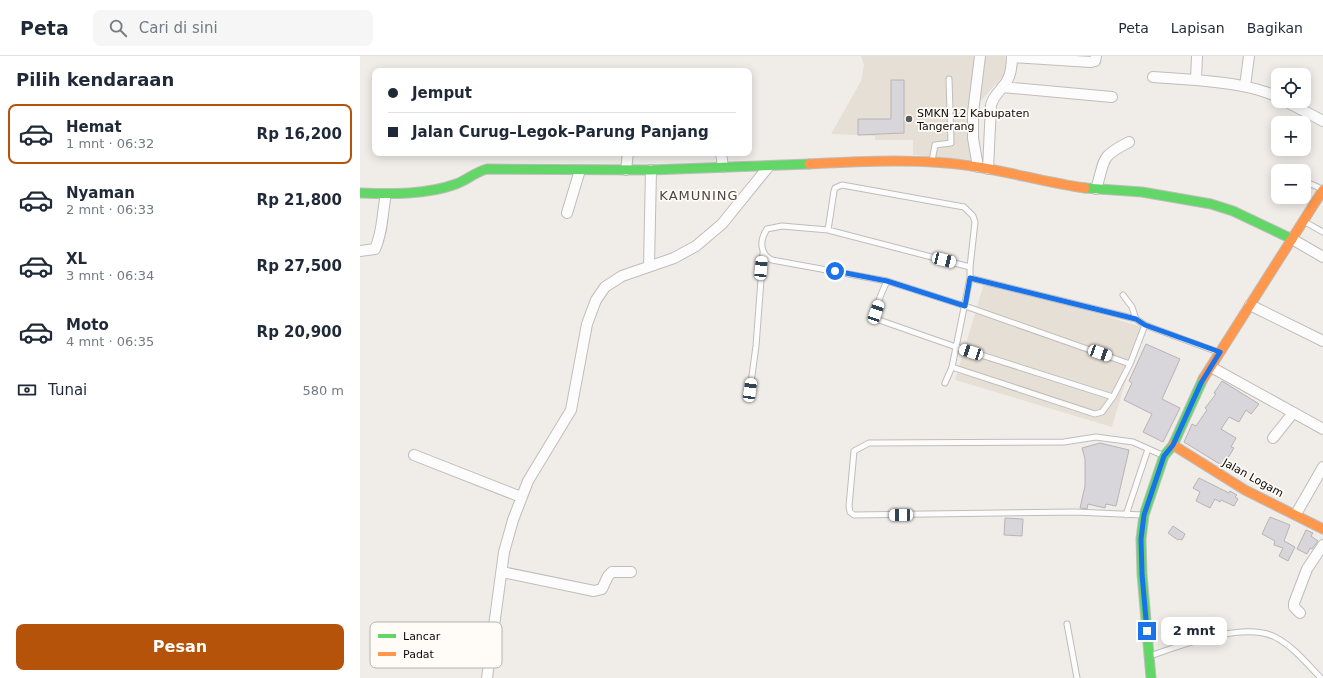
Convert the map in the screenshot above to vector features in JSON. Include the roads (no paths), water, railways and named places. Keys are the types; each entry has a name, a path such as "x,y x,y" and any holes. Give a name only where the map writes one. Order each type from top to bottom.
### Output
{"street":[{"path":"980,56 973,113 973,138 983,168"},
{"path":"983,168 991,104 993,98 1010,74 1012,57 1091,62 1095,61 1096,56"},
{"path":"1196,80 1197,56"},
{"path":"1245,86 1249,56"},
{"path":"1153,77 1196,80 1245,86 1271,95"},
{"path":"1002,87 1112,97"},
{"path":"1298,108 1323,121"},
{"path":"1096,189 1102,163 1110,152 1129,142"},
{"path":"626,170 628,156"},
{"path":"722,156 723,167"},
{"path":"360,193 386,194 452,186 483,170 651,170 828,163 931,162 983,168 1054,184 1142,192 1211,204 1233,211 1292,239 1323,257"},
{"path":"495,622 504,552 521,497 548,444 571,410 587,324 600,292 613,281 649,266 674,258 696,246 722,224 769,166"},
{"path":"567,213 580,170"},
{"path":"649,266 651,170"},
{"path":"1151,678 1142,574 1141,539 1144,515 1164,456 1173,445 1201,383 1323,190"},
{"path":"360,251 375,250 380,237 382,211 386,194"},
{"path":"1250,305 1323,341"},
{"path":"1211,367 1323,429"},
{"path":"1273,438 1293,413"},
{"name":"Jalan Logam","path":"1173,445 1245,490 1296,514 1323,529"},
{"path":"414,455 521,497"},
{"path":"1296,514 1323,467"},
{"path":"1300,613 1294,607 1294,603 1307,569 1323,545"},
{"path":"502,572 594,591 602,589 608,576 612,572 631,572"},
{"path":"487,678 488,668"}],"lane":[{"path":"931,162 935,145 951,143 949,79"},
{"path":"1311,184 1323,190"},
{"path":"828,230 834,191 835,188 842,185 964,207 973,216 975,222 970,278 952,367 945,383"},
{"path":"1304,221 1323,232"},
{"path":"750,390 756,346 763,252 761,249 764,234 772,227 782,226 828,230 970,267"},
{"path":"763,252 772,260 887,281 965,306 1130,364"},
{"path":"970,278 1136,319 1145,325 1220,352"},
{"path":"887,281 876,312 876,318 879,320 956,347 1113,397"},
{"path":"1123,295 1132,307 1136,319"},
{"path":"952,367 1095,414 1102,412 1113,397 1130,364 1145,325"},
{"path":"1144,515 1074,512 854,515 850,512 848,506 854,451 868,443 1064,442 1096,437 1134,442 1164,456"},
{"path":"1126,514 1148,449"},
{"path":"1066,624 1077,678"},
{"path":"1149,656 1207,638 1252,631 1275,636 1291,648 1321,678"}],"place":[{"name":"SMKN 12 Kabupaten Tangerang","path":"909,119"}],"district":[{"name":"KAMUNING","path":"699,195"}]}
